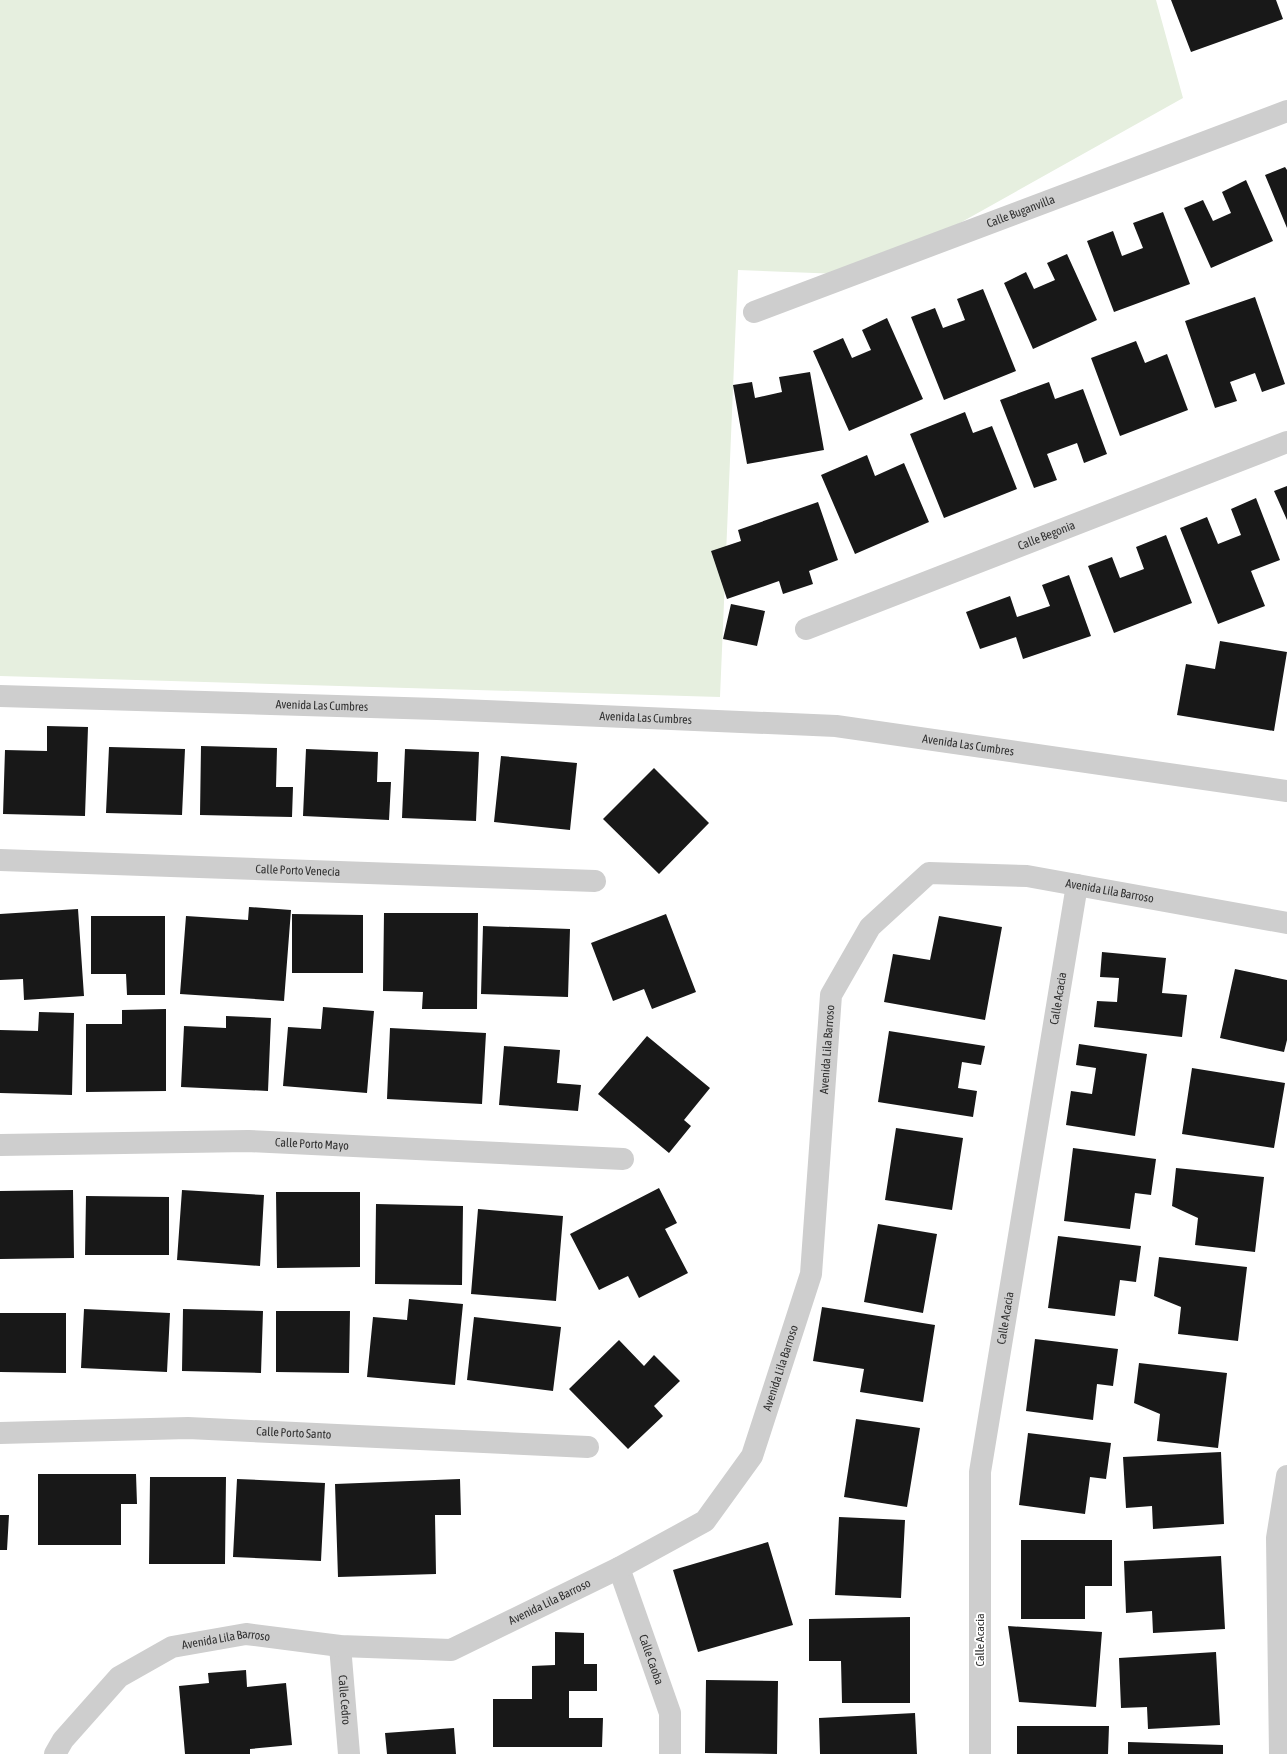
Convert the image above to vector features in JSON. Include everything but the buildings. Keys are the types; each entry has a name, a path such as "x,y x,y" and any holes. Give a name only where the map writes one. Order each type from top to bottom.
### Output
{"street":[{"name":"Calle Buganvilla","path":"754,312 1287,111"},
{"name":"Calle Begonia","path":"806,629 1287,442"},
{"name":"Avenida Las Cumbres","path":"0,696 429,708 836,726 1287,791"},
{"name":"Calle Porto Venecia","path":"0,860 595,882"},
{"name":"Avenida Lila Barroso","path":"55,1754 63,1740 119,1677 172,1647 246,1634 340,1646 451,1650 619,1568 705,1521 752,1456 811,1274 831,995 870,927 929,873 1027,876 1287,923"},
{"name":"Calle Acacia","path":"980,1754 980,1472 1077,885"},
{"name":"Calle Porto Mayo","path":"0,1145 248,1141 623,1159"},
{"name":"Calle Porto Santo","path":"0,1433 188,1428 588,1447"},
{"path":"1280,1754 1277,1538 1287,1476"},
{"name":"Calle Caoba","path":"619,1568 670,1713 670,1754"},
{"name":"Calle Cedro","path":"340,1646 349,1754"}],"green space":[{"path":"0,0 1156,0 1183,98 867,275 738,270 720,697 0,676"}]}
